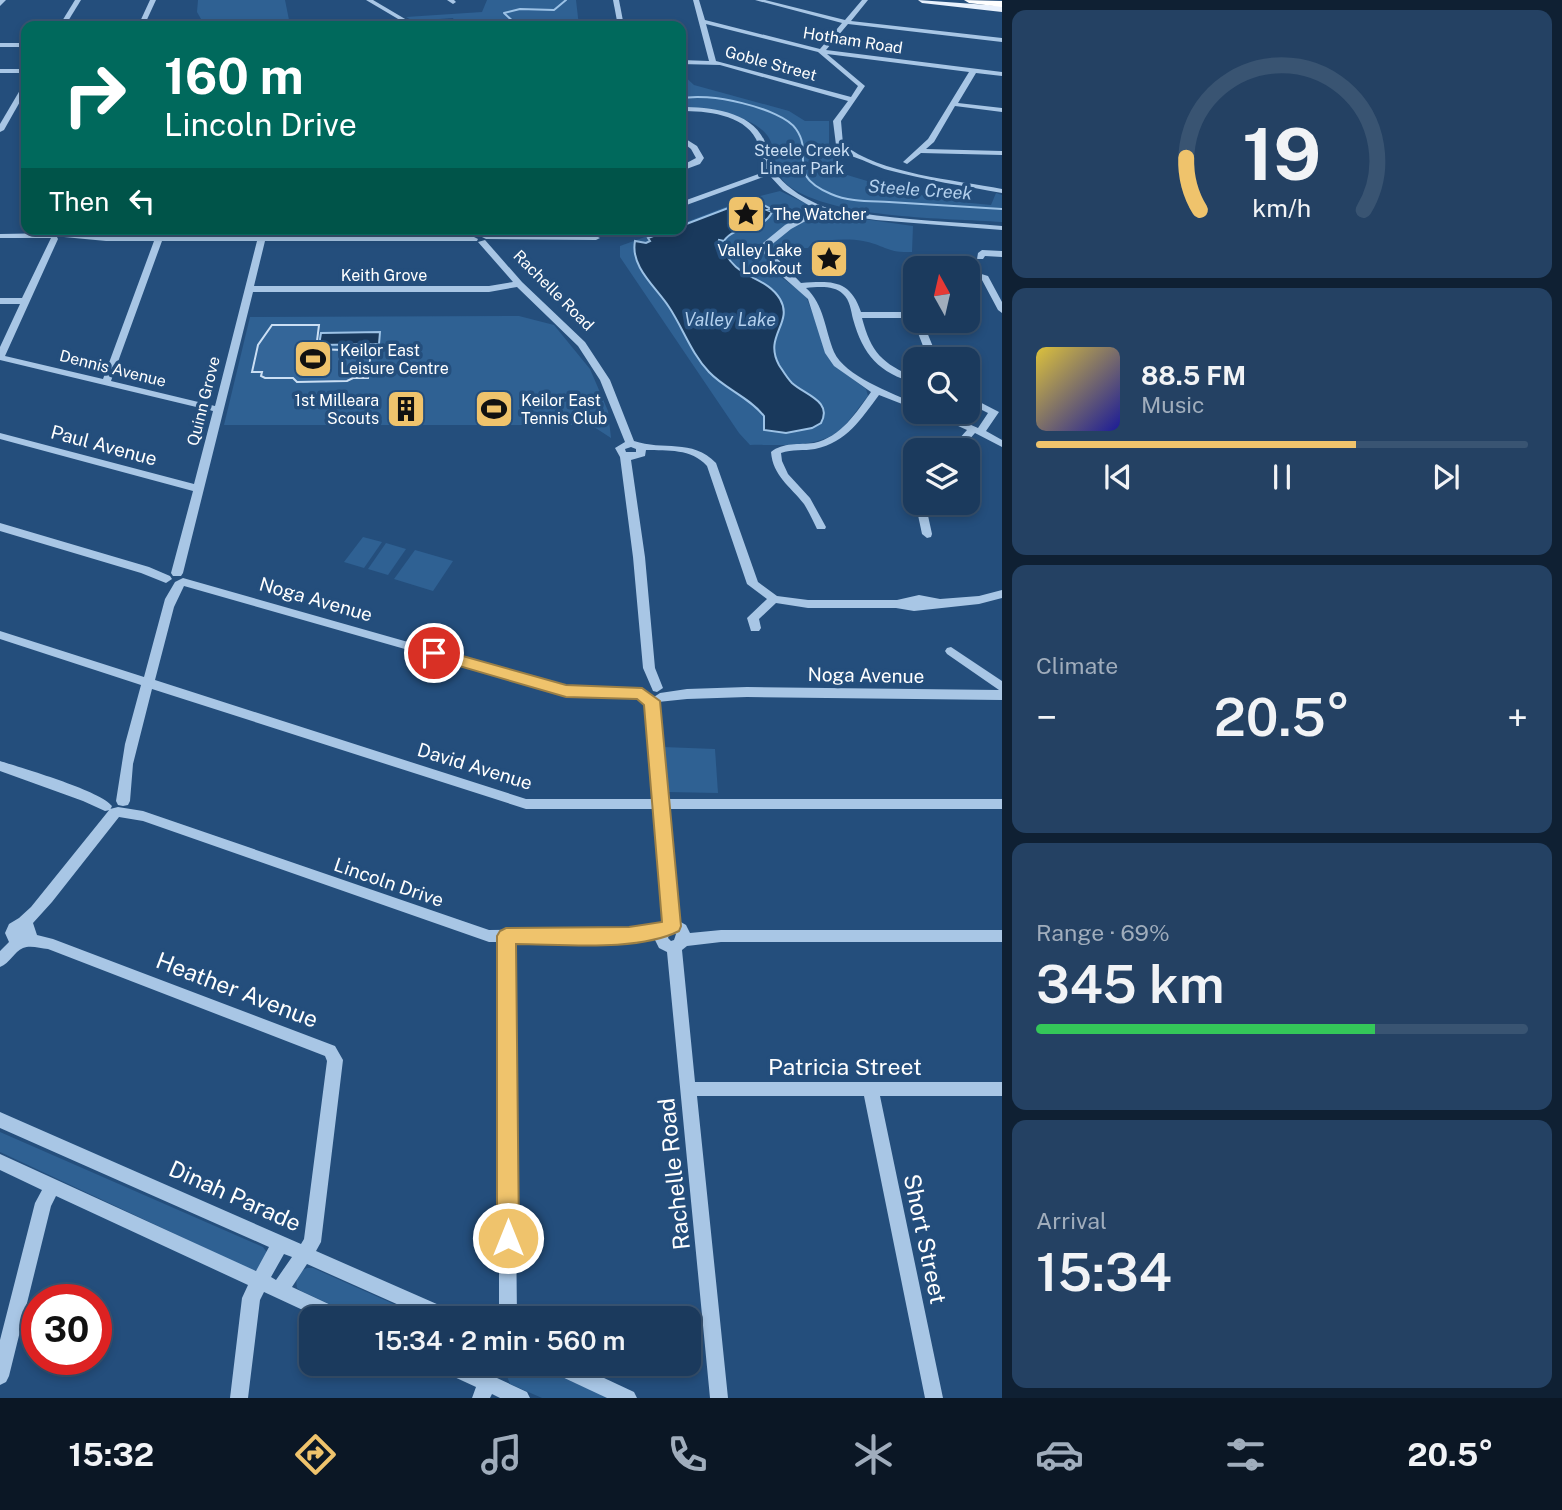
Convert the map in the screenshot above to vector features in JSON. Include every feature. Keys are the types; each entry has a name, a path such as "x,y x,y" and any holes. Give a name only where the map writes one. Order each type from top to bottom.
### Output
{"highway":[{"path":"969,0 1002,6"}],"main road":[{"path":"922,0 1002,6"}],"street":[{"path":"65,21 78,0"},
{"path":"143,21 153,0"},
{"path":"369,0 405,21"},
{"path":"616,0 620,21"},
{"path":"696,0 713,62"},
{"path":"758,0 846,22 1002,40"},
{"path":"864,0 821,51 825,58 862,84 837,121 840,152 895,169 1002,191"},
{"name":"Hotham Road","path":"702,21 821,51 1002,74"},
{"path":"0,46 21,45"},
{"name":"Goble Street","path":"686,62 713,62 853,100"},
{"path":"907,162 931,139 974,70"},
{"path":"0,71 21,71"},
{"path":"0,130 21,94"},
{"path":"952,104 1002,110"},
{"path":"686,109 714,112 746,124 761,140 770,172 788,190 821,209 876,218 1002,228"},
{"path":"686,142 700,158 686,167"},
{"path":"918,151 1002,153"},
{"path":"686,203 770,172"},
{"path":"821,209 795,222 778,236 773,258 786,275 812,298 830,353 837,364 852,377 903,401"},
{"path":"0,236 21,234"},
{"path":"46,235 57,239 159,239 216,235"},
{"path":"238,235 262,238 596,238"},
{"name":"Rachelle Road","path":"479,236 519,284 582,344 605,380 637,450"},
{"name":"Quinn Grove","path":"114,806 123,783 262,238"},
{"path":"0,357 57,239"},
{"path":"106,383 159,239"},
{"path":"980,257 982,253 1002,254"},
{"path":"980,276 985,278 1002,310"},
{"path":"800,286 824,282 837,284 849,296 876,359 903,375"},
{"name":"Keith Grove","path":"249,289 489,289 519,284"},
{"path":"0,301 27,301"},
{"path":"858,315 903,315"},
{"name":"Dennis Avenue","path":"0,357 219,410"},
{"path":"821,527 811,507 783,477 776,452 820,445 838,438 847,432 877,391"},
{"path":"967,438 994,412 980,405"},
{"path":"961,424 1002,444"},
{"name":"Paul Avenue","path":"0,436 199,489"},
{"name":"Rachelle Road","path":"637,450 620,448 625,456 629,475 652,693 672,936 719,1398"},
{"path":"629,475 637,450 685,452 703,463 714,474 753,584 774,599 808,604 897,604 916,609 940,603 966,603 1002,594"},
{"path":"923,515 927,534"},
{"name":"Noga Avenue","path":"0,527 566,691 1002,695"},
{"path":"755,628 753,618 774,599"},
{"name":"David Avenue","path":"0,635 526,804 1002,804"},
{"path":"951,651 1002,687"},
{"name":"Lincoln Drive","path":"0,766 474,932 506,936 1002,936"},
{"path":"0,961 17,931 39,909 100,830 114,806"},
{"name":"Heather Avenue","path":"17,931 330,1051 335,1060 316,1221 306,1254 279,1291"},
{"path":"506,936 508,1306"},
{"name":"Patricia Street","path":"688,1089 1002,1089"},
{"name":"Short Street","path":"871,1090 934,1398"},
{"name":"Dinah Parade","path":"0,1120 422,1306"},
{"path":"0,1162 313,1306"},
{"path":"0,1376 43,1203 53,1186"},
{"path":"239,1398 251,1298 280,1243"},
{"path":"463,1376 484,1390 521,1398"},
{"path":"580,1376 628,1398"}],"green space":[{"path":"198,0 285,0 289,20 202,21 197,12"},
{"path":"487,0 576,0 578,21 454,21 453,18 413,21 406,17 482,12"},
{"name":"Steele Creek Linear Park","path":"686,78 694,85 789,111 805,121 829,121 829,148 841,157 832,170 890,187 950,200 991,205 996,193 1002,195 1002,222 865,212 814,199 793,189 781,177 772,145 762,130 742,119 686,107"},
{"path":"780,191 828,214 913,226 912,252 896,251 851,240 813,242 808,248 762,248 776,273 806,296 829,356 842,371 866,389 868,396 844,426 824,439 800,444 750,445 739,433 620,257 620,246 650,235 686,235 686,222 741,201"},
{"path":"519,316 554,325 590,369 608,411 611,438 591,425 224,425 250,317"},
{"path":"363,537 382,542 364,568 344,562"},
{"path":"386,543 406,549 388,575 368,569"},
{"path":"415,550 453,561 433,591 394,579"},
{"path":"663,747 715,749 718,793 667,792"},
{"path":"0,1132 263,1247 268,1254 258,1270 252,1270 0,1152"},
{"path":"313,1268 398,1306 334,1306 297,1288 296,1281 301,1271"},
{"path":"507,1376 559,1376 609,1398 542,1398 510,1384"}],"water":[{"name":"Valley Lake","path":"744,202 758,202 771,209 767,210 772,212 762,223 735,232 724,241 719,240 718,244 723,246 734,265 766,285 780,299 784,315 774,346 775,355 790,381 821,404 824,415 821,423 812,428 786,433 764,430 764,416 758,409 715,378 692,349 669,307 640,268 634,250 635,241 646,243 650,241 648,238 656,235 686,235 686,224"},
{"path":"380,332 379,344 319,345 321,333"}],"building":[{"name":"Keilor East Leisure Centre","path":"272,325 319,325 316,349 371,351 368,378 297,382 293,378 265,378 261,376 262,372 252,372 258,345"}],"waterway":[{"name":"Steele Creek","path":"513,21 504,13 520,9 554,10 566,0"},
{"name":"Steele Creek","path":"686,98 707,97 742,103 776,114 788,121 801,139 804,172 808,179 817,187 838,197 860,201 1002,209"}],"place":[{"name":"The Watcher","path":"746,214"},
{"name":"Valley Lake Lookout","path":"829,259"},
{"name":"Keilor East Leisure Centre","path":"313,359"},
{"name":"1st Milleara Scouts","path":"406,409"},
{"name":"Keilor East Tennis Club","path":"494,409"}],"route":[{"path":"434,653 566,691 642,694 646,700 652,701 672,926 662,931 629,935 506,936 508,1238"}]}
